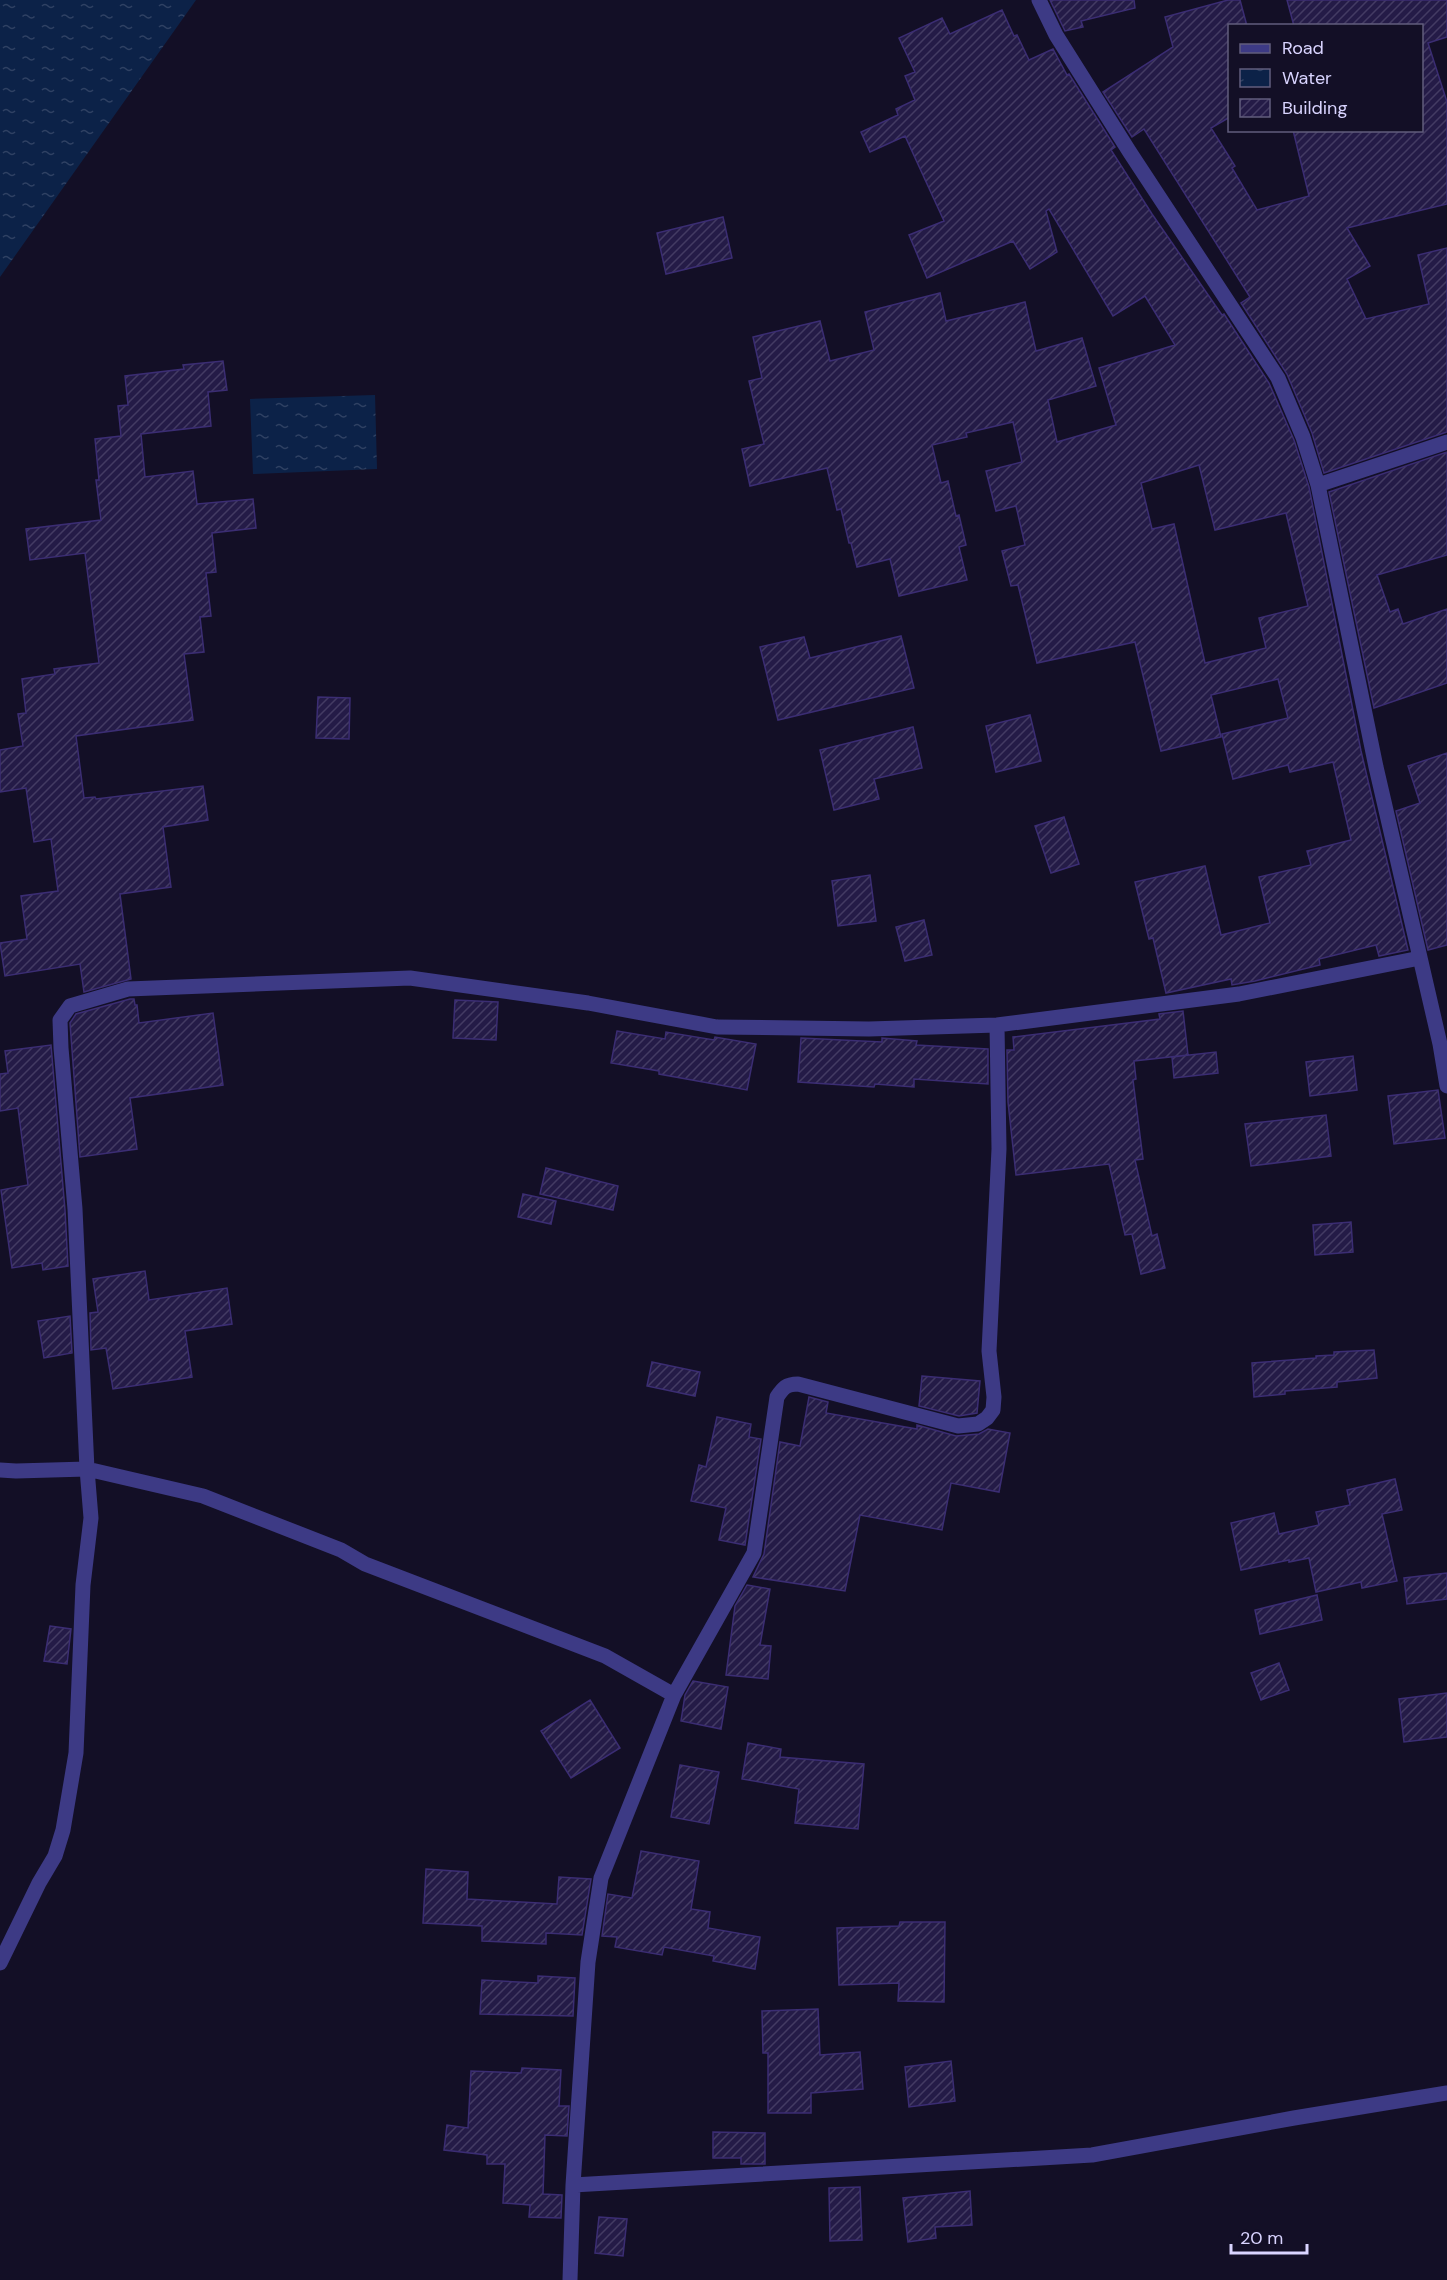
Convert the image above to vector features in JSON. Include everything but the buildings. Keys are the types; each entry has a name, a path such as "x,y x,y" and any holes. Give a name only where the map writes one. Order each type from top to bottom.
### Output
{"street":[{"path":"1039,0 1056,35 1129,151 1278,378 1303,436 1318,485 1376,767 1440,1044 1447,1086"},
{"path":"1318,485 1447,442"},
{"path":"0,1964 39,1883 55,1856 65,1819 76,1753 83,1585 91,1518 75,1209 60,1020 70,1006 128,988 410,978 588,1003 717,1027 869,1029 997,1025 1239,994 1420,958"},
{"path":"570,2280 573,2185 588,1962 601,1878 674,1695 754,1553 777,1397 789,1384 798,1384 958,1426 978,1424 993,1410 994,1397 989,1351 999,1149 997,1025"},
{"path":"0,1470 87,1469 202,1496 340,1551 365,1564 604,1656 674,1695"},
{"path":"573,2185 1092,2154 1447,2093"}],"water":[{"path":"0,0 196,0 0,277"},
{"path":"375,395 377,469 253,474 250,399"}]}
